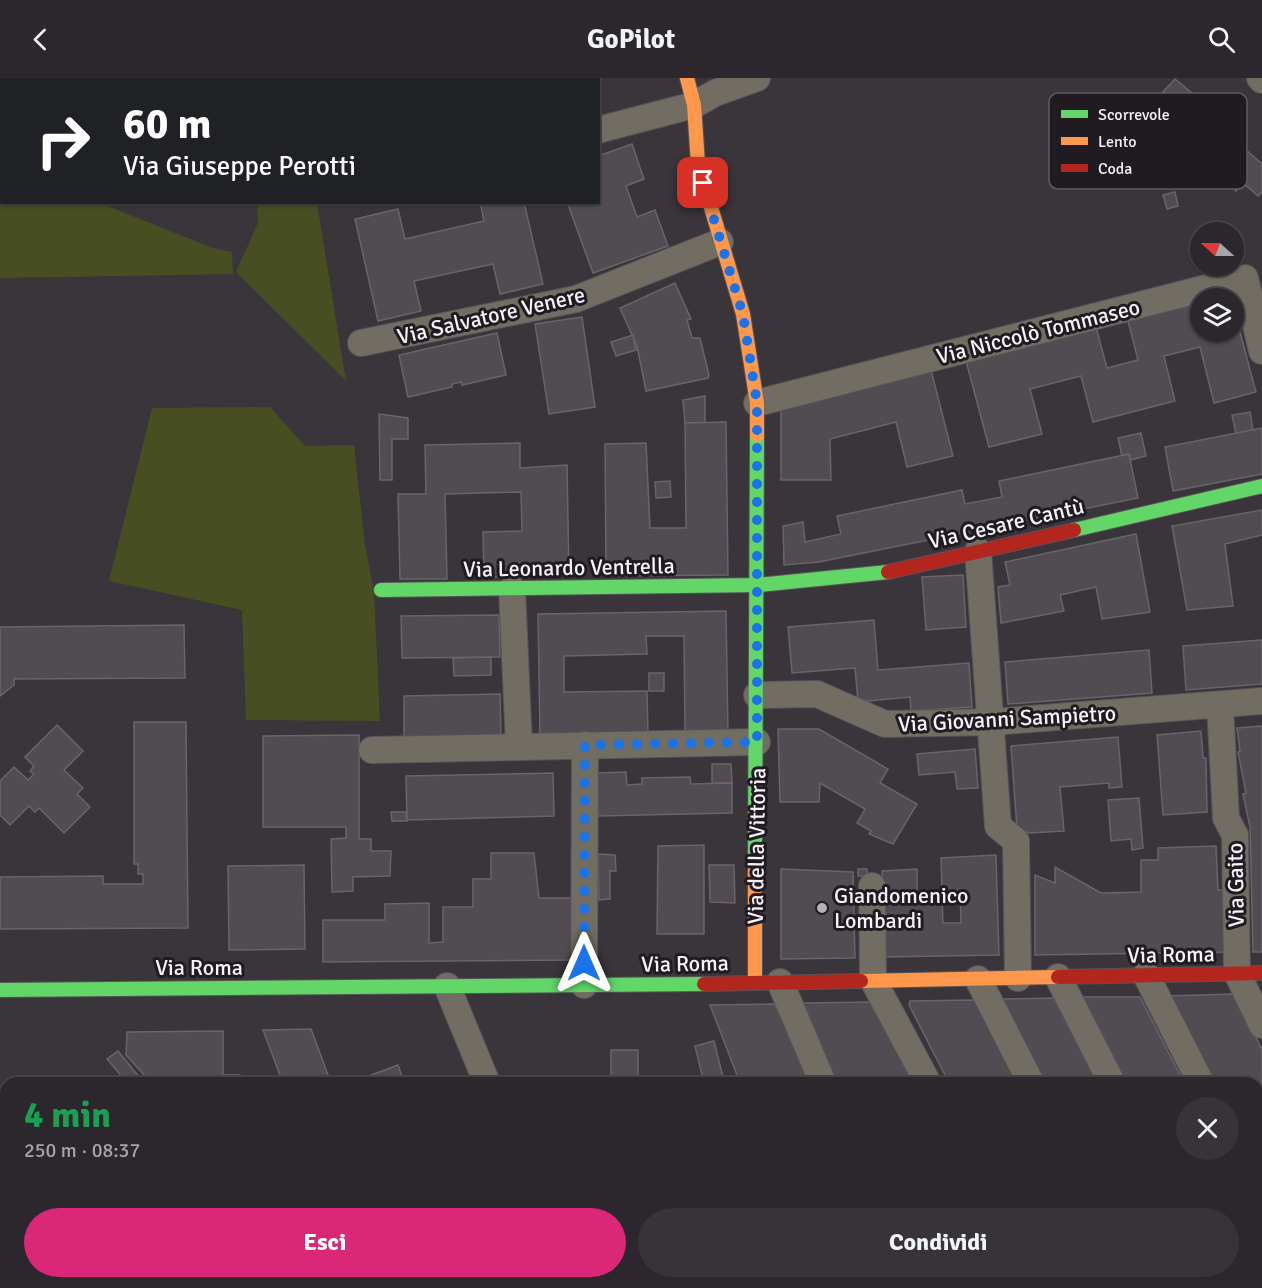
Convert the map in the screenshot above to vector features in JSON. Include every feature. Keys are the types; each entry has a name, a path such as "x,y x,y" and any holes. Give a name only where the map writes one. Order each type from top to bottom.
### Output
{"street":[{"name":"Via della Vittoria","path":"687,78 694,105 698,164 743,315 757,403 757,742 767,983 820,1077"},
{"path":"600,128 694,105 715,93 757,78"},
{"name":"Via Salvatore Venere","path":"361,343 576,299 720,242"},
{"name":"Via Niccolò Tommaseo","path":"757,403 1245,278 1262,351"},
{"name":"Via Cesare Cantù","path":"758,585 890,572 1262,486"},
{"path":"978,551 998,825 1016,841 1018,978"},
{"name":"Via Leonardo Ventrella","path":"381,590 758,585"},
{"path":"512,589 519,746"},
{"name":"Via Giovanni Sampietro","path":"757,695 817,694 885,724 992,722 1262,701"},
{"name":"Via Gaito","path":"1220,705 1226,818 1235,835 1236,973 1262,1025"},
{"path":"372,750 757,742"},
{"path":"584,985 585,745"},
{"path":"872,886 873,981 925,1077"},
{"name":"Via Roma","path":"0,990 767,983 1262,973"},
{"path":"1146,975 1198,1077"},
{"path":"1058,977 1109,1077"},
{"path":"978,979 1027,1077"},
{"path":"447,986 485,1077"}],"green space":[{"path":"0,204 103,204 213,248 232,252 233,274 0,278"},
{"path":"257,204 317,204 346,381 236,272 258,223"},
{"path":"270,407 305,446 354,445 365,545 374,591 380,721 246,720 242,610 109,581 152,408"}],"building":[{"path":"1175,79 1192,93 1164,93"},
{"path":"632,144 644,179 626,186 637,217 655,210 668,246 593,273 568,204 600,204 600,155"},
{"path":"1247,151 1262,164 1262,192 1258,196 1247,186"},
{"path":"1175,192 1178,206 1167,209 1163,195"},
{"path":"480,204 524,204 543,284 500,294 493,264 414,281 421,311 378,321 355,219 398,209 405,239 484,221"},
{"path":"675,283 691,319 687,320 692,338 700,338 709,375 708,378 646,391 637,346 620,308"},
{"path":"1190,305 1190,342 1243,342 1256,392 1214,403 1200,347 1164,356 1175,401 1093,422 1081,376 1030,389 1042,434 989,447 966,361 1096,327 1107,368 1138,360 1128,321"},
{"path":"582,317 595,407 549,414 535,324"},
{"path":"497,333 506,375 462,385 461,382 452,384 452,387 408,397 399,355"},
{"path":"633,335 636,350 616,356 611,342"},
{"path":"931,370 953,456 907,467 896,422 830,439 831,480 781,480 781,407"},
{"path":"705,396 705,423 685,423 683,400"},
{"path":"1250,412 1253,430 1236,434 1232,415"},
{"path":"379,414 408,418 408,439 392,439 392,480 380,480"},
{"path":"726,422 728,575 606,576 605,444 646,443 650,528 686,528 685,423"},
{"path":"1262,428 1262,474 1173,491 1165,447"},
{"path":"1141,433 1146,456 1130,460 1129,454 1122,456 1118,438"},
{"path":"520,443 520,468 567,465 569,575 484,577 483,532 522,531 521,492 445,494 447,579 400,579 398,494 426,494 425,445"},
{"path":"1129,454 1138,498 819,562 784,565 783,526 803,522 805,542 841,534 837,516 962,490 965,504 1002,497 999,481"},
{"path":"670,481 671,497 656,498 655,482"},
{"path":"1262,510 1262,535 1225,544 1233,606 1187,610 1172,526"},
{"path":"1136,534 1150,612 1102,619 1096,587 1060,595 1064,611 1001,623 998,587 1010,585 1005,562"},
{"path":"963,575 966,627 926,630 922,577"},
{"path":"726,611 728,733 685,733 684,636 646,636 647,654 564,656 564,692 647,691 648,734 540,736 538,614"},
{"path":"499,615 500,657 402,658 401,616"},
{"path":"874,620 878,670 969,663 972,707 911,711 910,697 858,702 855,668 792,673 788,627"},
{"path":"184,625 185,678 14,679 14,685 0,696 0,627"},
{"path":"1262,640 1262,684 1186,690 1183,646"},
{"path":"1149,650 1152,693 1008,704 1005,662"},
{"path":"491,657 491,675 454,676 453,658"},
{"path":"649,673 664,673 664,691 649,691"},
{"path":"500,694 501,737 404,739 404,696"},
{"path":"134,722 186,722 188,928 0,929 0,877 103,876 103,884 143,884 143,874 138,874 138,864 134,864"},
{"path":"57,725 83,751 64,770 83,788 77,794 90,807 64,833 39,808 35,812 29,806 10,825 0,815 0,781 14,767 28,780 34,774 30,771 34,766 25,757"},
{"path":"1262,726 1262,952 1253,952 1250,827 1243,794 1246,793 1238,752 1240,751 1237,728"},
{"path":"778,729 819,729 888,769 880,783 917,804 893,844 869,834 871,831 857,823 865,809 820,783 819,802 780,802"},
{"path":"1201,731 1203,758 1206,758 1207,812 1163,815 1157,735"},
{"path":"359,735 359,839 371,839 371,851 391,851 390,876 353,877 353,891 332,892 331,839 346,838 346,827 263,827 263,736"},
{"path":"1118,737 1122,787 1109,788 1109,783 1060,787 1064,831 1029,833 1017,829 1011,746"},
{"path":"975,749 978,788 957,789 955,772 919,775 917,754"},
{"path":"712,764 731,764 732,783 712,783"},
{"path":"626,772 627,785 642,784 642,778 690,777 691,784 732,783 732,813 598,816 597,773"},
{"path":"553,773 554,816 407,820 406,776"},
{"path":"1139,798 1143,848 1132,850 1131,839 1111,841 1108,800"},
{"path":"391,812 406,812 407,821 392,821"},
{"path":"704,845 704,934 657,934 658,846"},
{"path":"1216,846 1218,890 1228,890 1229,952 1035,955 1035,875 1055,883 1055,867 1101,893 1141,892 1141,860 1158,860 1158,848"},
{"path":"491,853 534,853 539,898 578,898 579,960 323,962 323,920 385,920 385,904 429,903 429,943 443,942 443,907 473,907 473,879 491,879"},
{"path":"598,854 615,855 616,871 610,871 610,899 599,900"},
{"path":"996,855 999,955 884,957 882,871 917,869 917,894 942,893 943,923 961,923 960,891 942,892 941,858"},
{"path":"304,865 305,949 229,950 228,866"},
{"path":"709,865 734,865 735,903 710,902"},
{"path":"781,869 853,872 855,958 781,959"},
{"path":"858,869 867,869 867,876 858,876"},
{"path":"1235,994 1262,1050 1262,1077 1203,1077 1164,996"},
{"path":"1082,997 1140,997 1181,1077 1120,1077"},
{"path":"1058,998 1098,1077 1037,1077 1000,999"},
{"path":"975,1000 1015,1077 946,1077 909,1005 910,1001"},
{"path":"872,1002 911,1077 834,1077 803,1003"},
{"path":"773,1004 777,1007 807,1077 738,1077 710,1005"},
{"path":"311,1029 329,1077 281,1077 263,1030"},
{"path":"223,1031 223,1075 240,1075 240,1077 146,1077 126,1055 127,1032"},
{"path":"714,1041 723,1077 703,1077 695,1046"},
{"path":"611,1050 638,1050 638,1077 611,1077"},
{"path":"118,1051 139,1077 122,1077 107,1059"},
{"path":"398,1065 402,1077 366,1077"}],"traffic: fast":[{"path":"755,858 757,435"},
{"path":"1074,530 1262,486"},
{"path":"381,590 758,585 888,572"},
{"path":"0,990 704,984"}],"traffic: slow":[{"path":"687,78 694,105 698,164 743,314 757,403 757,435"},
{"path":"755,858 755,983"},
{"path":"861,981 1058,977"}],"traffic: jam":[{"path":"888,572 1074,530"},
{"path":"1058,977 1262,973"},
{"path":"704,984 861,981"}],"place":[{"name":"Giandomenico Lombardi","path":"822,908"}],"route":[{"path":"584,963 585,745 757,742 757,403 743,315 703,183"}]}
